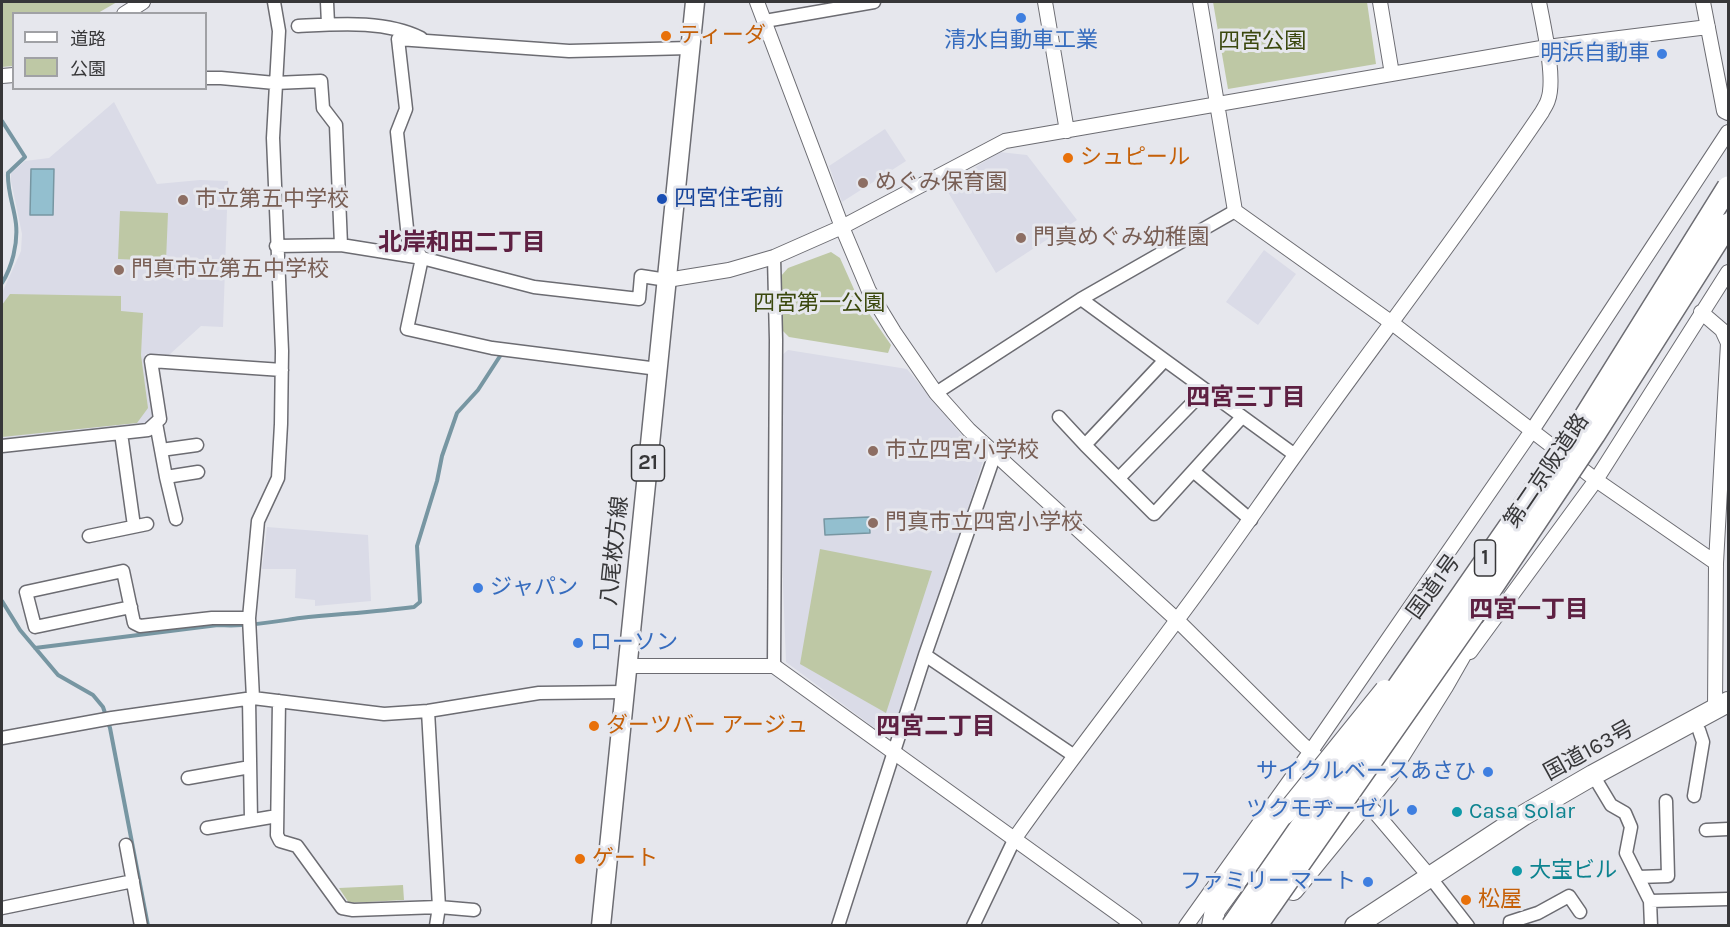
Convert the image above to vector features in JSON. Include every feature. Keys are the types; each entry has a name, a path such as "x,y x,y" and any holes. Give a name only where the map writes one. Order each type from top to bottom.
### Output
{"highway":[{"name":"国道1号","path":"1227,926 1401,671 1460,594 1576,425 1728,181"},
{"name":"第二京阪道路","path":"1232,926 1579,426 1728,187"},
{"name":"第二京阪道路","path":"1258,926 1521,544 1728,226"},
{"name":"1","path":"1258,926 1483,606 1596,437 1728,226"},
{"path":"1267,926 1311,866 1388,774 1443,686 1461,650 1555,508 1596,437"},
{"path":"1212,926 1215,910 1285,813 1401,671"},
{"name":"国道163号","path":"1595,779 1699,730 1724,709"},
{"name":"国道163号","path":"1380,926 1433,881 1524,815 1724,709"},
{"name":"国道163号","path":"1355,926 1433,881"}],"main road":[{"name":"八尾枚方線","path":"601,926 695,2"}],"street":[{"path":"127,12 143,2"},
{"path":"251,820 249,618 258,521 278,478 282,370 273,138 279,31 274,2"},
{"path":"327,2 328,24"},
{"path":"757,2 869,291 936,393 969,430 1178,620 1365,803 1433,881 1468,926"},
{"path":"765,21 872,2"},
{"path":"1045,2 1066,131"},
{"path":"1200,2 1235,211 1392,323 1596,480 1716,563"},
{"path":"1380,2 1392,74"},
{"path":"973,926 1015,838 1073,755 1178,620 1251,520 1295,455 1487,194 1542,112 1549,99 1551,88 1539,2"},
{"path":"1703,2 1724,111 1728,114"},
{"path":"298,26 328,24 374,26 406,30 428,41"},
{"path":"276,246 342,245 422,258 534,287 639,299 641,276 667,280 729,270 774,257 842,226 1005,141 1547,47 1708,27"},
{"path":"658,369 492,348 407,328 422,258 408,238 397,132 406,109 398,39 569,51 690,48"},
{"path":"207,78 275,83 321,81 323,108 336,125 342,245"},
{"path":"1186,926 1311,751 1531,432 1728,132"},
{"path":"936,393 1081,299 1235,211"},
{"path":"774,257 776,340 774,666"},
{"path":"1443,686 1480,640 1596,480 1728,272"},
{"path":"1081,299 1295,455"},
{"path":"1701,312 1722,330 1728,343 1716,563 1724,709"},
{"path":"1085,444 1164,360"},
{"path":"2,446 148,430 160,418 151,361 282,370"},
{"path":"1119,478 1205,390"},
{"path":"1059,417 1154,514 1242,417"},
{"path":"156,423 176,519"},
{"path":"122,433 134,526"},
{"path":"161,450 197,445"},
{"path":"838,926 925,655 995,454"},
{"path":"1193,471 1251,520"},
{"path":"166,477 198,472"},
{"path":"89,536 147,524"},
{"path":"131,607 35,627 26,592 123,571 131,607 134,623 140,626 212,618 249,618"},
{"path":"925,655 1073,755"},
{"path":"627,666 774,666 1135,926"},
{"path":"2,738 112,718 251,699 384,714 428,711 539,693 625,692"},
{"path":"279,701 277,835 280,841 297,846 342,908 353,910 440,907 474,910"},
{"path":"428,711 440,907 436,926"},
{"path":"1694,796 1702,742 1699,730"},
{"path":"188,778 250,767"},
{"path":"1595,779 1611,805 1625,813 1631,827 1626,853 1650,901 1651,926"},
{"path":"1638,877 1668,876 1666,801"},
{"path":"207,828 277,816"},
{"path":"1706,830 1728,829"},
{"path":"126,845 141,926"},
{"path":"2,908 133,881"},
{"path":"1510,926 1510,922 1538,913 1569,896 1580,912"},
{"path":"1650,901 1728,899"},
{"path":"1198,926 1199,908"}],"shaded area":[{"name":"門真市立第五中学校","path":"114,102 157,184 200,180 228,181 223,327 201,326 169,355 145,354 154,414 146,425 2,441 2,293 21,251 22,234 11,173 25,161 49,158"},
{"path":"885,129 906,161 842,202 829,166"},
{"path":"999,152 1027,155 1077,220 996,273 945,187"},
{"path":"1264,250 1296,274 1258,325 1226,302"},
{"name":"門真市立四宮小学校","path":"788,350 907,369 983,461 898,730 884,735 786,662 781,356"},
{"path":"267,527 368,535 371,601 315,606 315,600 295,598 296,569 262,569"}],"green space":[{"path":"2,2 117,2 100,12 12,12 12,66 2,67"},
{"name":"四宮公園","path":"1213,2 1367,2 1376,64 1228,89"},
{"path":"120,211 168,213 166,261 118,259"},
{"name":"四宮第一公園","path":"831,252 840,258 857,296 891,345 888,353 789,337 782,330 781,276 788,268"},
{"path":"10,294 121,296 121,311 143,313 141,355 148,408 137,423 2,437 2,305"},
{"path":"820,549 932,571 886,713 800,664"},
{"path":"403,885 404,900 349,903 339,888"}],"water":[{"path":"31,169 54,169 53,215 30,215"},
{"path":"869,517 870,533 825,535 824,519"}],"waterway":[{"path":"2,121 25,157 8,173 16,224 16,239 11,263 2,283"},
{"path":"35,648 218,625 249,625 414,607 420,602 417,546 437,481 442,456 457,413 478,390 502,353"},
{"path":"2,601 20,630 58,675 93,695 103,707 110,728 148,926"}],"place":[{"name":"清水自動車工業","path":"1021,18"},
{"name":"ティーダ","path":"666,36"},
{"name":"明浜自動車","path":"1662,54"},
{"name":"シュピール","path":"1068,158"},
{"name":"めぐみ保育園","path":"863,183"},
{"name":"四宮住宅前","path":"662,199"},
{"name":"市立第五中学校","path":"183,200"},
{"name":"門真めぐみ幼稚園","path":"1021,238"},
{"name":"門真市立第五中学校","path":"119,270"},
{"name":"市立四宮小学校","path":"873,451"},
{"name":"門真市立四宮小学校","path":"873,523"},
{"name":"ジャパン","path":"478,588"},
{"name":"ローソン","path":"578,643"},
{"name":"ダーツバー アージュ","path":"594,726"},
{"name":"サイクルベースあさひ","path":"1488,772"},
{"name":"ツクモヂーゼル","path":"1412,810"},
{"name":"Casa Solar","path":"1457,812"},
{"name":"ゲート","path":"580,859"},
{"name":"大宝ビル","path":"1517,871"},
{"name":"ファミリーマート","path":"1368,882"},
{"name":"松屋","path":"1466,900"}],"district":[{"name":"北岸和田二丁目","path":"462,243"},
{"name":"四宮三丁目","path":"1246,398"},
{"name":"四宮一丁目","path":"1529,610"},
{"name":"四宮二丁目","path":"936,727"}]}
